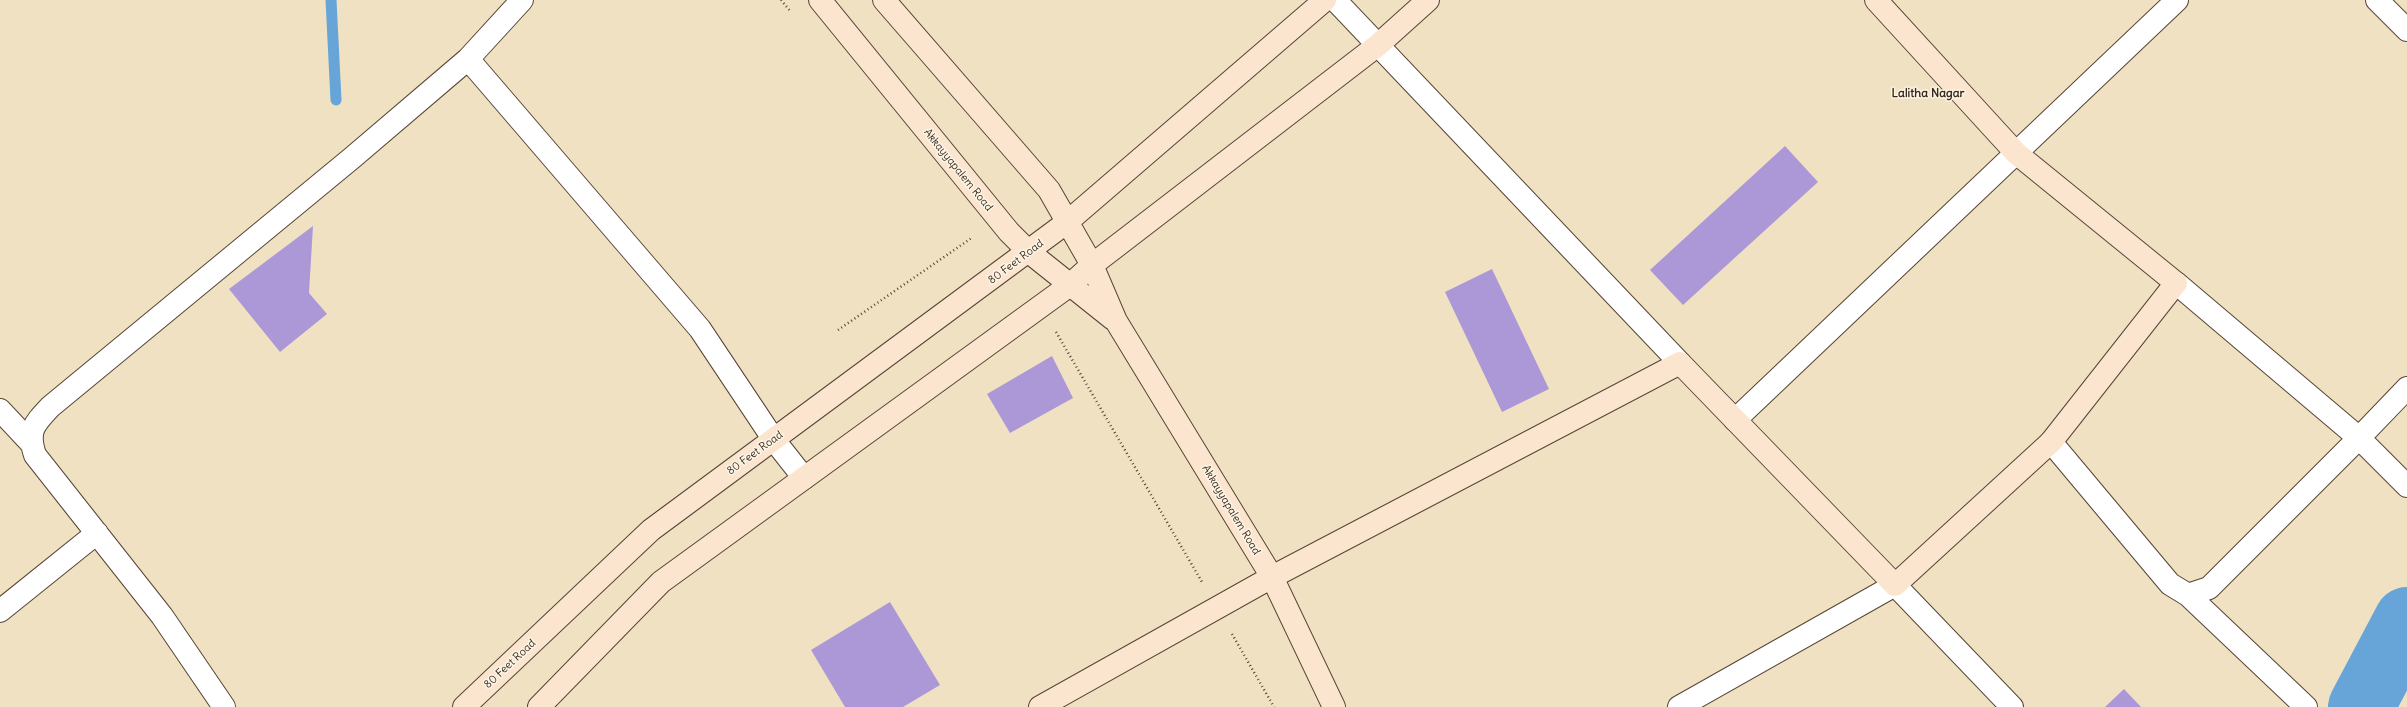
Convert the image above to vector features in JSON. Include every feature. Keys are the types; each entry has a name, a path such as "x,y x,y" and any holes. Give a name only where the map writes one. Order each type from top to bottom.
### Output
{"street":[{"path":"30,442 34,424 50,407 346,163 468,59 522,0"},
{"name":"Akkayyapalem Road","path":"820,0 1009,232 1029,252 1116,321"},
{"name":"Akkayyapalem Road","path":"884,0 1049,190 1066,224 1092,265 1116,321 1272,577 1334,707"},
{"name":"80 Feet Road","path":"464,707 651,530 1066,224 1324,0"},
{"path":"1335,0 1680,363 2012,707"},
{"path":"539,707 660,582 1070,285 1092,265 1378,45 1428,0"},
{"path":"1876,0 2016,153 2176,283 2358,438 2407,486"},
{"path":"1735,420 2178,0"},
{"path":"2377,0 2407,30"},
{"path":"468,59 700,329 774,440 804,478"},
{"path":"1679,707 1895,585 2051,442 2176,283"},
{"path":"1040,707 1272,577 1680,363"},
{"path":"2188,595 2209,588 2407,388"},
{"path":"0,410 30,442 35,455 162,616 224,707"},
{"path":"2051,442 2170,584 2188,595 2306,707"},
{"path":"0,611 96,533"}],"path":[{"path":"781,0 796,18"},
{"path":"838,330 977,233"},
{"path":"1037,308 1053,327 1274,707"}],"building":[{"path":"1785,146 1818,182 1683,305 1650,270"},
{"path":"313,226 309,293 327,314 280,352 229,289"},
{"path":"1492,269 1549,389 1502,412 1445,292"},
{"path":"1052,356 1073,398 1010,433 987,394"},
{"path":"890,602 940,685 903,707 845,707 811,650"},
{"path":"2124,689 2141,707 2105,707"}],"waterway":[{"path":"331,0 336,100"},
{"path":"2361,707 2407,620"}],"district":[{"name":"Lalitha Nagar","path":"1928,94"}]}
